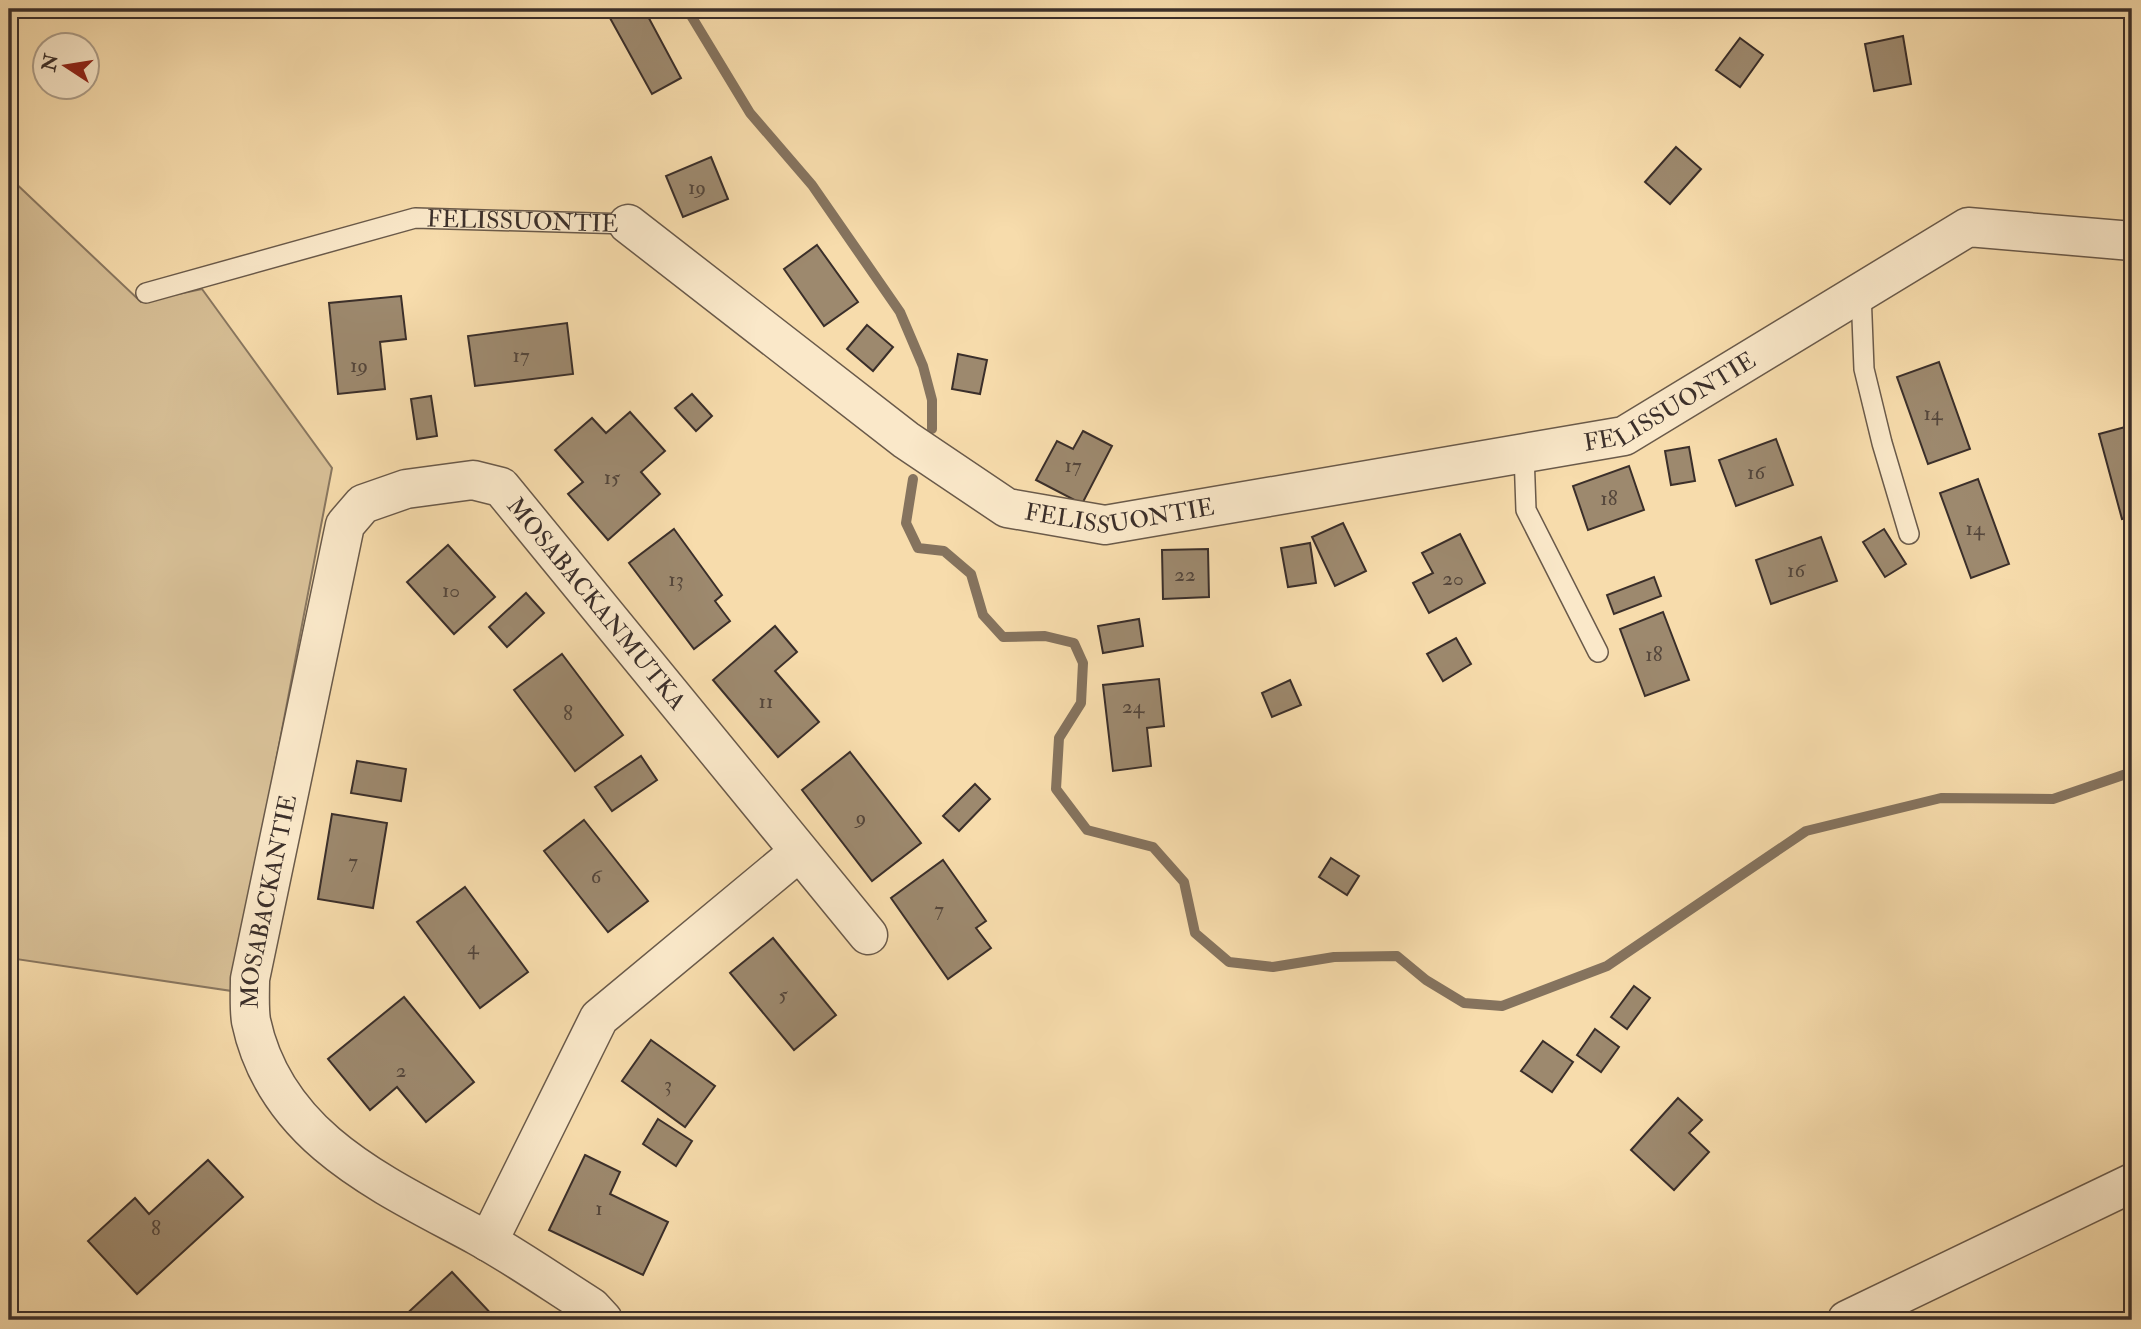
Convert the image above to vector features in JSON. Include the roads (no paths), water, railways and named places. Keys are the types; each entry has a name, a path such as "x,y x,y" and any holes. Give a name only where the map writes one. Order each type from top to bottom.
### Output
{"street":[{"name":"FELISSUONTIE","path":"628,224 906,440 1007,508 1105,525 1624,436 1968,227 2132,241"},
{"name":"MOSABACKANMUTKA","path":"345,524 363,505 406,489 472,480 501,487 867,935"},
{"name":"MOSABACKANTIE","path":"345,524 250,979 251,1020 265,1062 286,1100 318,1139 363,1173 488,1242 591,1307 603,1320"},
{"path":"488,1242 599,1018 799,852"},
{"path":"1847,1320 2132,1183"}],"lane":[{"name":"FELISSUONTIE","path":"146,293 415,218 628,224"},
{"path":"1861,292 1864,369 1882,443 1909,534"},
{"path":"1524,453 1526,510 1598,652"}],"waterway":[{"path":"687,9 750,113 812,185 900,312 923,366 932,400 932,429"},
{"path":"913,479 906,523 918,548 944,551 971,574 983,615 1003,637 1045,636 1074,643 1083,663 1081,703 1059,738 1056,789 1087,830 1153,847 1184,882 1195,933 1229,962 1273,967 1334,957 1397,956 1426,980 1464,1003 1502,1006 1607,966 1806,831 1941,798 2053,799 2132,772"}]}
